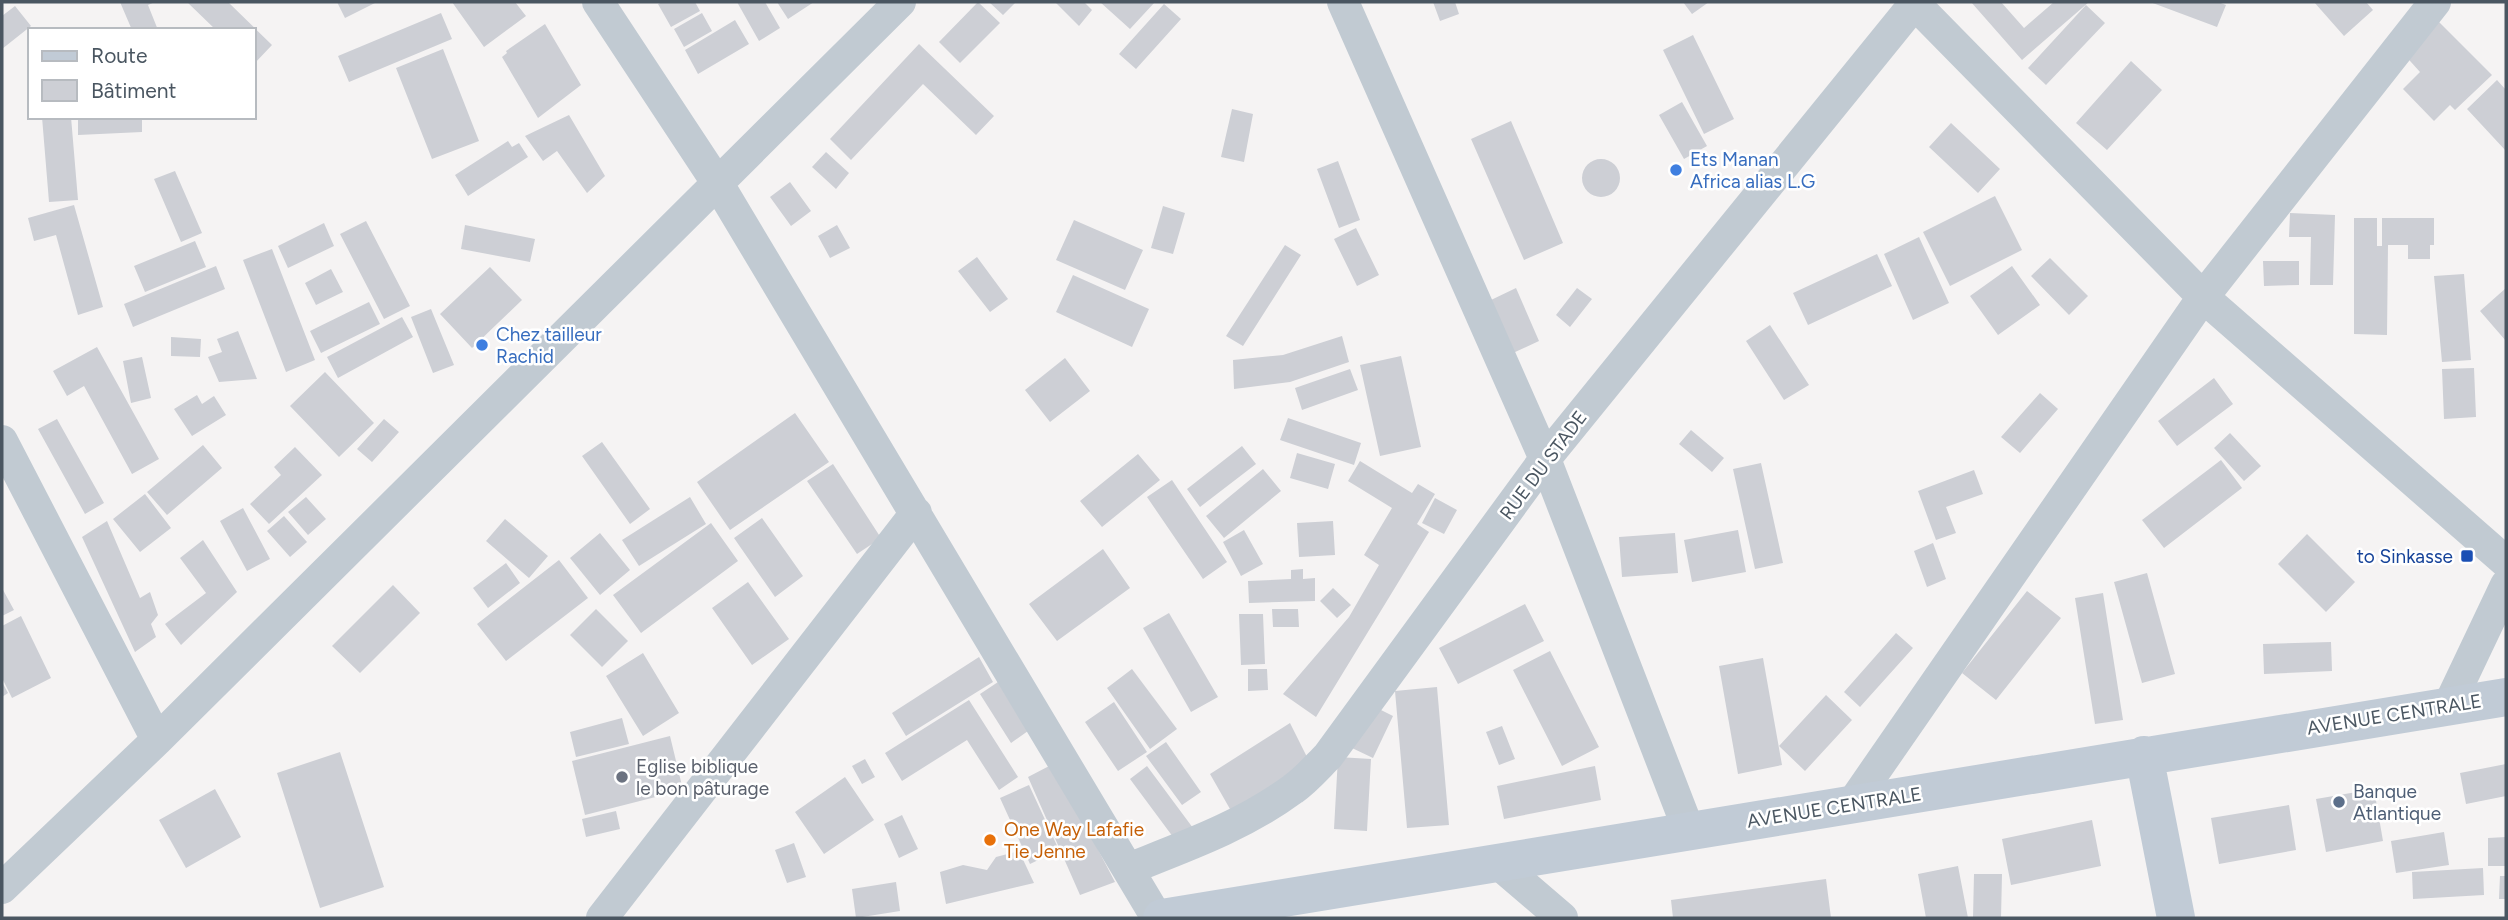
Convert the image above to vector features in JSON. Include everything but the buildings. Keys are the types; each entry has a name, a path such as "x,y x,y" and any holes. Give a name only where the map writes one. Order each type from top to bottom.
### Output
{"main road":[{"name":"AVENUE CENTRALE","path":"1163,918 2506,696"},
{"path":"2144,755 2176,918"}],"street":[{"path":"598,2 719,184 1157,918"},
{"path":"2,888 157,740 900,2"},
{"path":"1343,2 1545,459 1689,831"},
{"path":"1915,2 2203,297 2506,562"},
{"name":"RUE DU STADE","path":"1128,869 1230,828 1248,818 1295,788 1328,756 1545,459 1915,2"},
{"path":"1852,804 2203,297 2435,2"},
{"path":"2,441 157,740"},
{"path":"602,918 916,513"},
{"path":"2449,705 2506,585"},
{"path":"1499,864 1562,918"}],"place":[{"name":"Ets Manan Africa alias L.G","path":"1676,170"},
{"name":"Chez tailleur Rachid","path":"482,345"},
{"name":"to Sinkasse","path":"2467,556"},
{"name":"Eglise biblique le bon pâturage","path":"622,777"},
{"name":"Banque Atlantique","path":"2339,802"},
{"name":"One Way Lafafie Tie Jenne","path":"990,840"}]}
